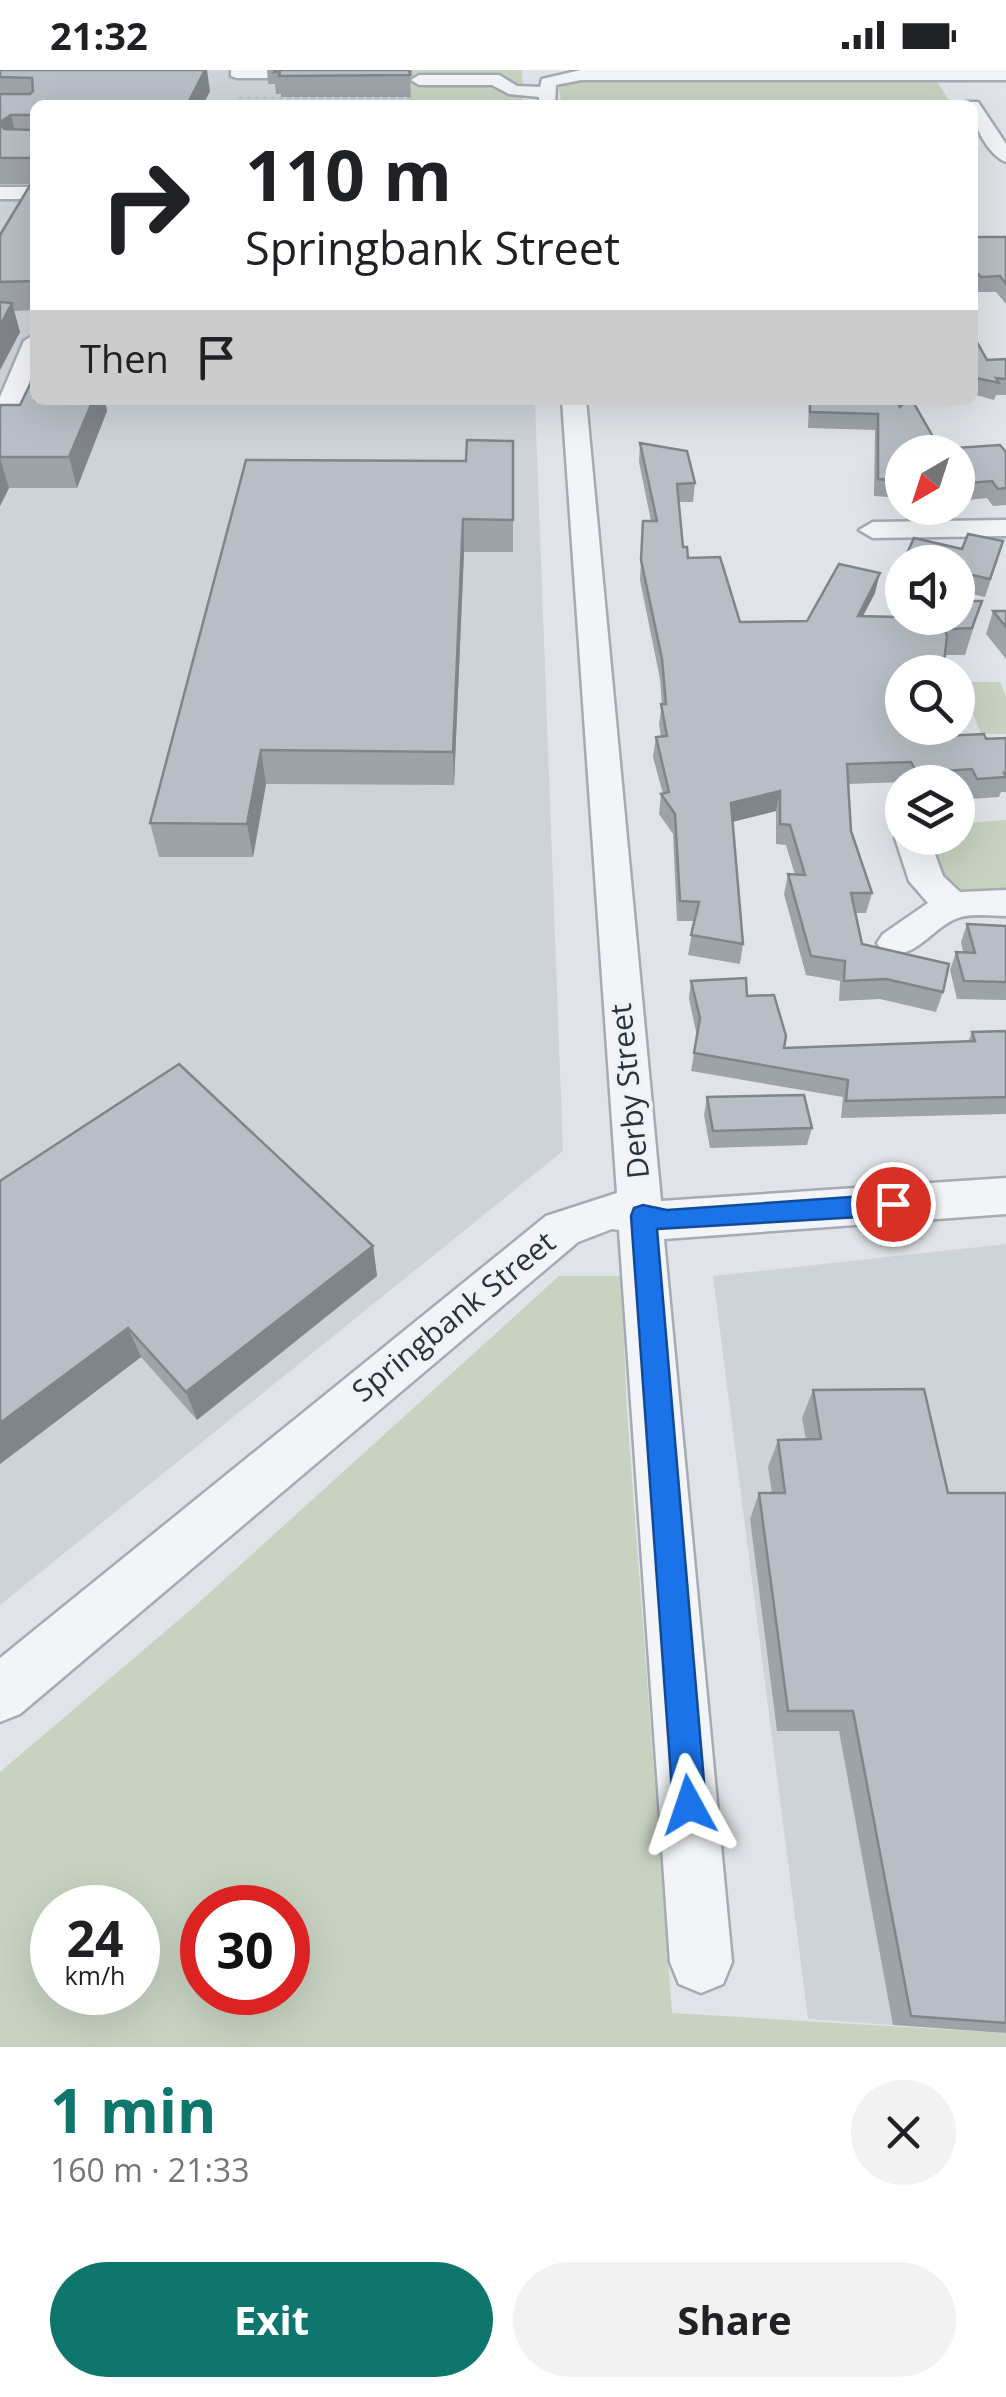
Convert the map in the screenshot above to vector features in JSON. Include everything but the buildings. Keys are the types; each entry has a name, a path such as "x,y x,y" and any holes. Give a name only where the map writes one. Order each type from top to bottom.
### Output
{"street":[{"path":"977,70 1002,75"},
{"path":"238,98 237,72 346,73"},
{"path":"419,80 499,80 500,86 508,90 546,98 548,82 568,76 764,72 1002,75"},
{"path":"951,72 969,100"},
{"path":"978,109 1006,114"},
{"path":"978,114 1006,157"},
{"path":"0,193 30,193"},
{"path":"1,422 30,353"},
{"name":"Derby Street","path":"574,405 702,1962"},
{"path":"872,530 1006,528"},
{"path":"917,855 927,881 951,905"},
{"path":"896,944 951,905 1006,903"},
{"name":"Springbank Street","path":"0,1694 536,1248 590,1215 611,1210 667,1221 1006,1196"}],"path":[{"path":"238,98 412,98"}],"shaded area":[{"path":"0,70 412,70 409,100 30,100 30,405 535,405 563,1151 0,1605"},
{"path":"1006,1244 1006,2033 808,2019 713,1276"}],"green space":[{"path":"412,70 522,70 523,100 409,100"},
{"path":"936,80 949,100 561,100 558,86 571,81"},
{"path":"975,682 1000,682 1006,697 1006,734 981,734 975,718"},
{"path":"1006,820 1006,893 965,895 933,874 927,855 975,855 975,823"},
{"path":"559,1276 621,1276 627,1412 672,2013 1006,2033 1006,2047 0,2047 0,1772 194,1607"}],"route":[{"path":"689,1805 643,1216 667,1221 893,1204"}]}
